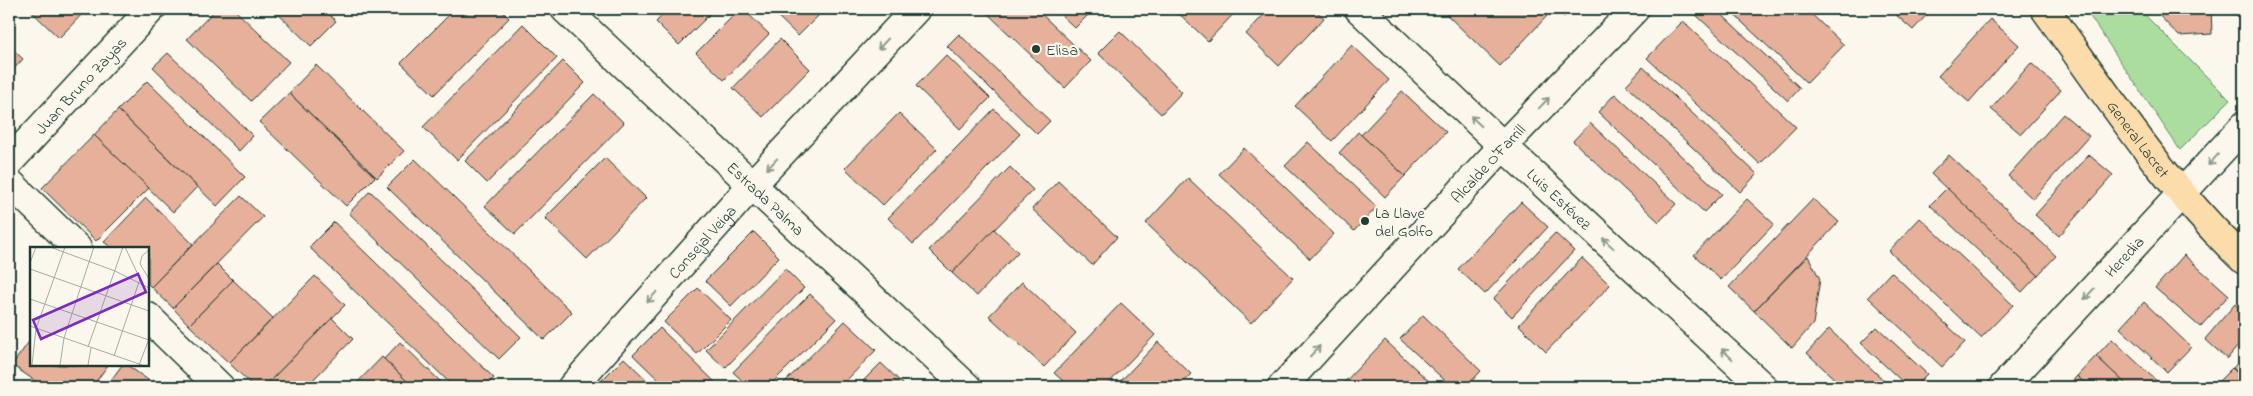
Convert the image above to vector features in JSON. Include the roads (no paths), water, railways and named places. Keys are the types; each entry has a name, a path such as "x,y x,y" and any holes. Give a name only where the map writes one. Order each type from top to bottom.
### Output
{"main road":[{"name":"General Lacret","path":"2045,9 2163,173 2244,260"}],"street":[{"name":"Juan Bruno Zayas","path":"9,162 151,9"},
{"name":"Estrada Palma","path":"565,9 967,387"},
{"name":"Consejal Veiga","path":"572,387 752,185 916,9"},
{"name":"Luis Estévez","path":"1359,9 1503,146 1763,387"},
{"name":"Alcalde O'Farrill","path":"1282,387 1503,146 1634,9"},
{"name":"Heredia","path":"2003,387 2244,126"},
{"path":"9,182 75,247"},
{"path":"149,318 220,387"}],"place":[{"name":"Elisa","path":"1036,49"},
{"name":"La Llave del Golfo","path":"1365,221"}]}
